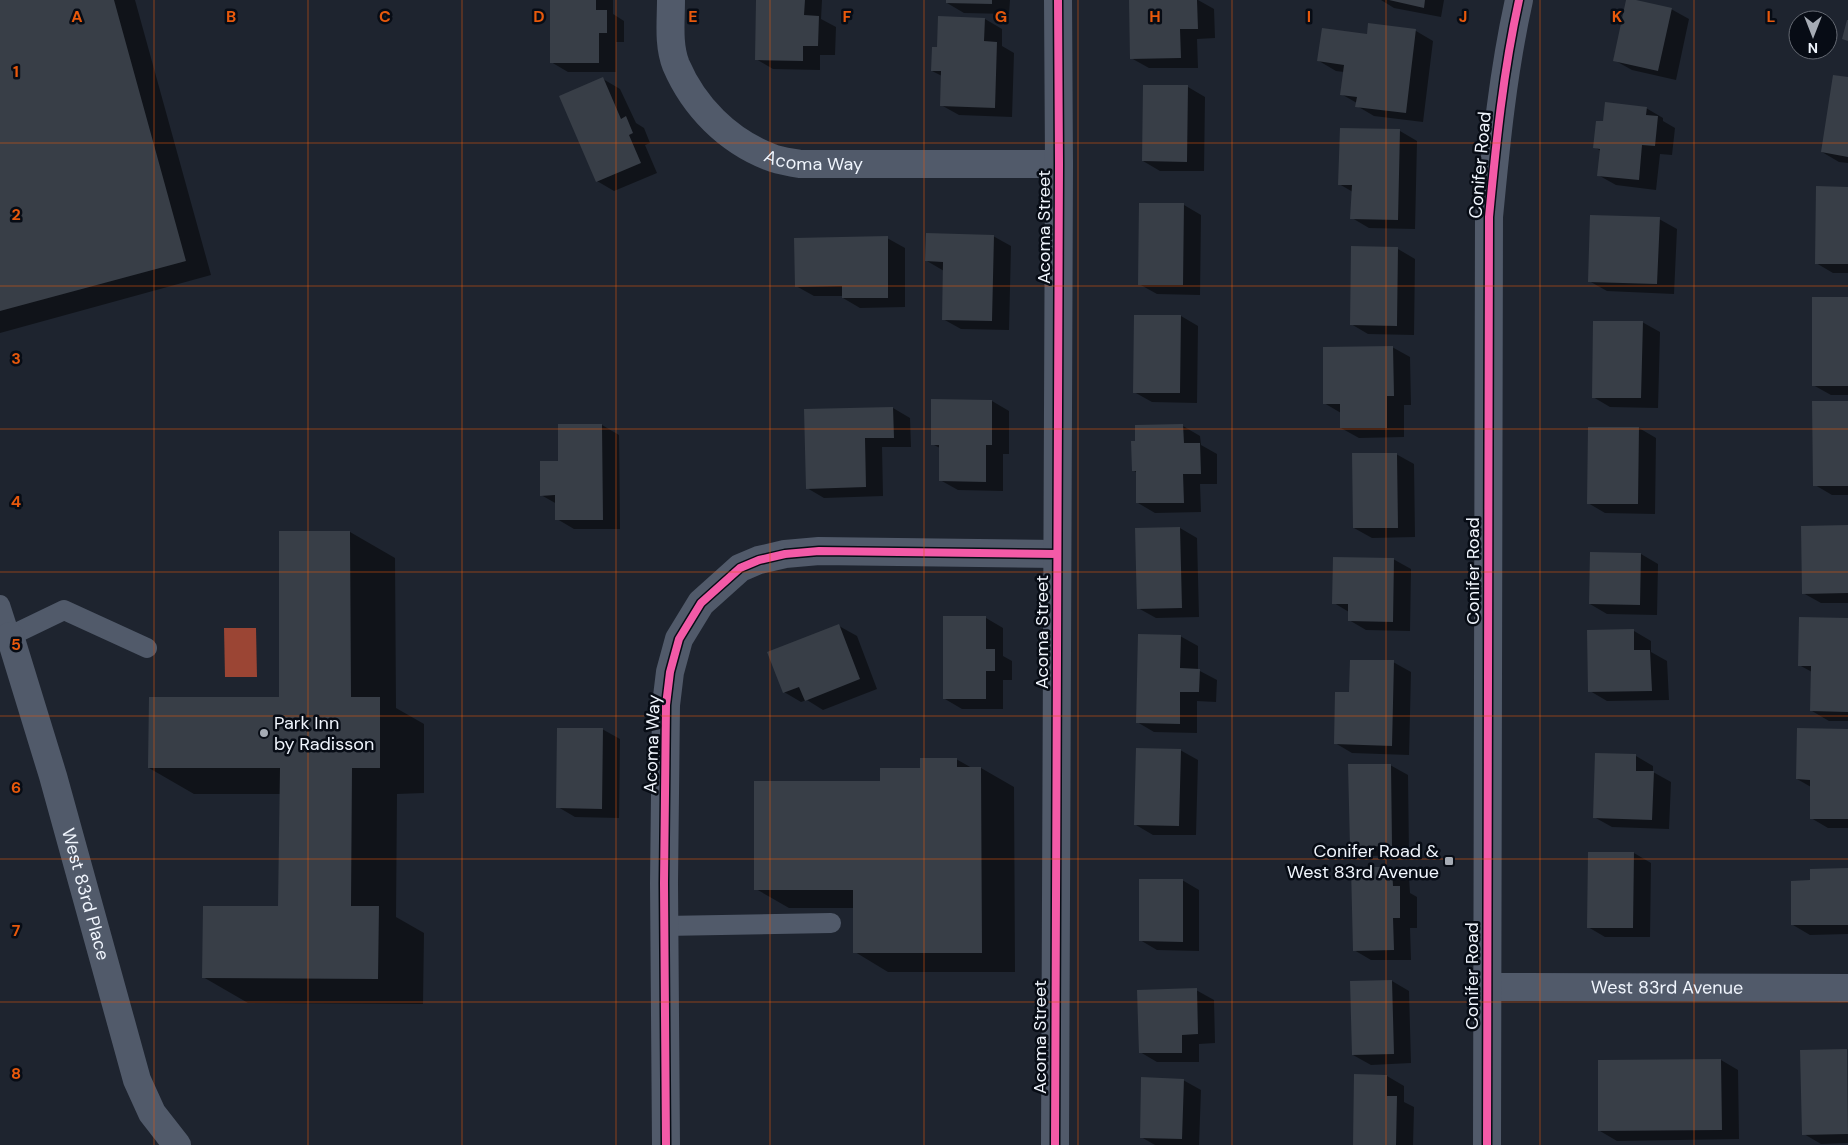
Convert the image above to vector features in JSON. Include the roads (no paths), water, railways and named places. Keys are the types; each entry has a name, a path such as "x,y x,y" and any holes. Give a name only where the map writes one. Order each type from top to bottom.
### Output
{"street":[{"name":"Acoma Way","path":"671,0 671,40 676,64 697,102 710,118 726,132 749,148 772,158 800,164 1059,164"},
{"name":"Acoma Street","path":"1055,1145 1058,0"},
{"name":"Conifer Road","path":"1487,1145 1489,217 1498,124 1512,32 1520,0"},
{"name":"Acoma Way","path":"666,1145 664,926 666,705 670,672 679,638 701,603 740,568 759,560 785,554 829,551 1057,554"},
{"name":"West 83rd Place","path":"10,636 53,776 137,1080 152,1114 177,1145"},
{"name":"West 83rd Avenue","path":"1487,987 1848,988"}],"lane":[{"path":"0,605 10,636 64,610 147,648"},
{"path":"664,926 831,923"}],"place":[{"name":"Park Inn by Radisson","path":"264,733"},
{"name":"Conifer Road & West 83rd Avenue","path":"1449,861"}]}
